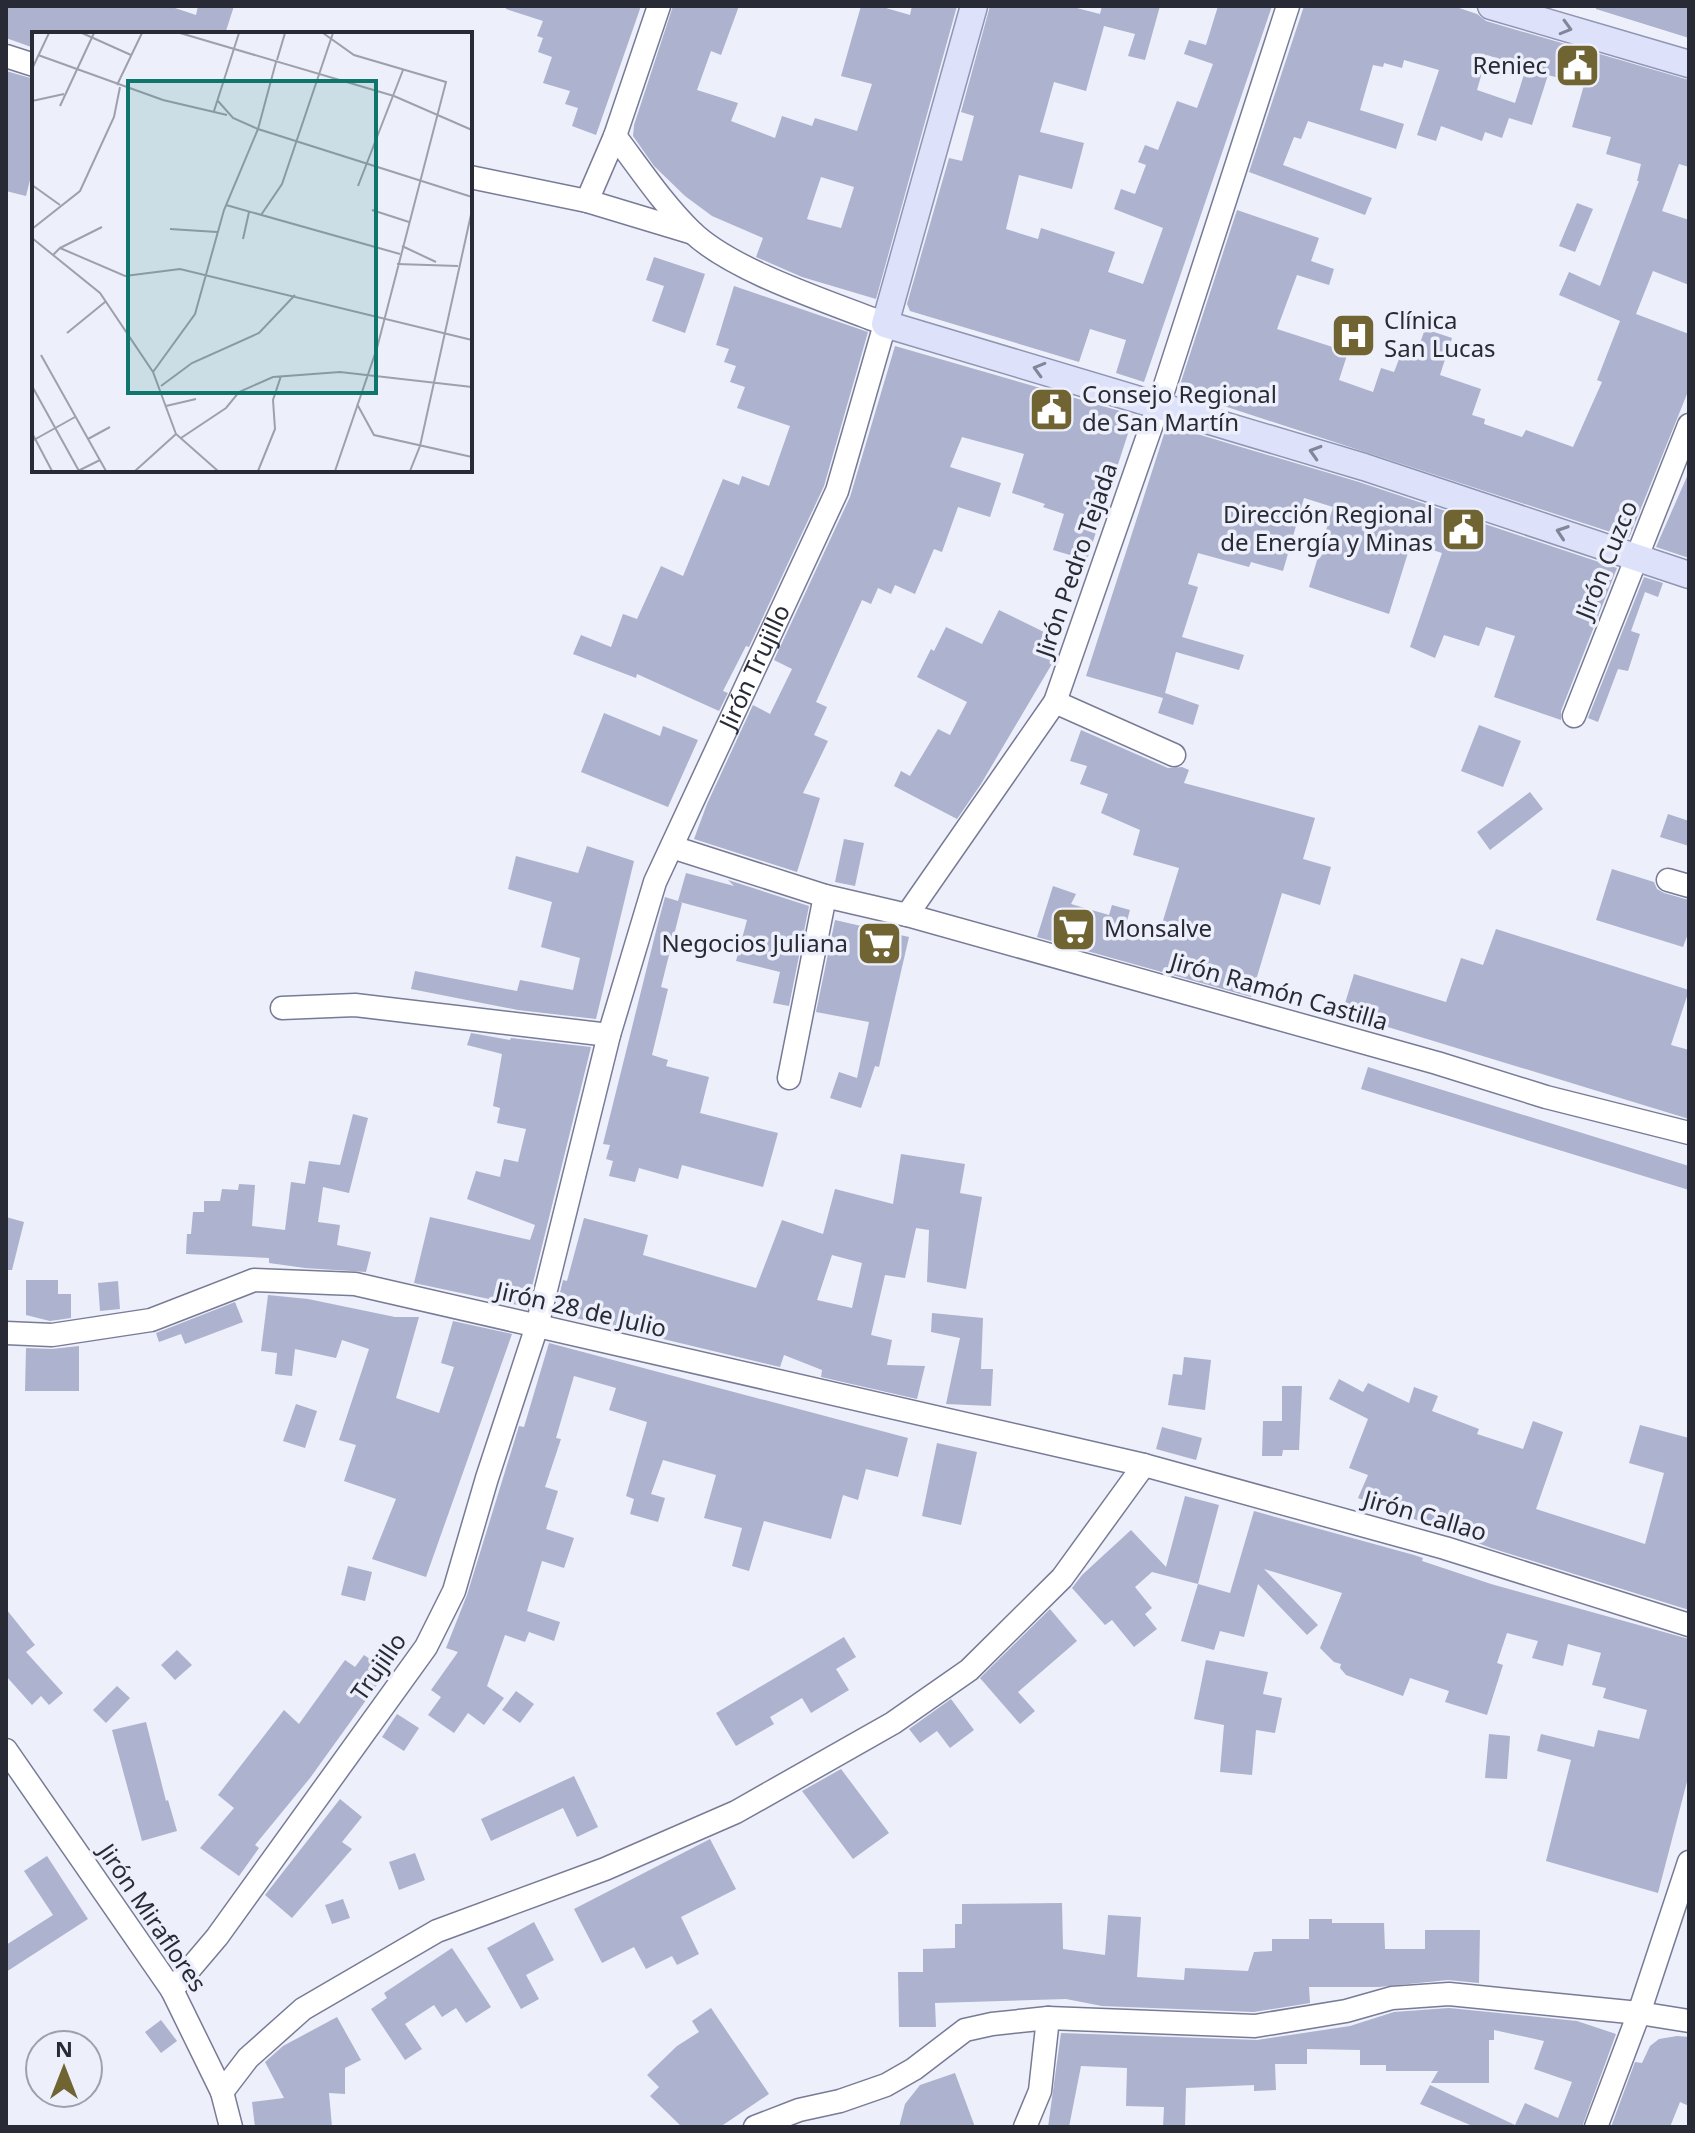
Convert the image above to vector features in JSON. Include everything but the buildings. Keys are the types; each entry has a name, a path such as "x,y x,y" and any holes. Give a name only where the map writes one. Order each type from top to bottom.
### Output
{"main road":[{"name":"Jirón Trujillo","path":"885,324 974,6"},
{"path":"1491,6 1689,64"},
{"path":"885,324 1364,467 1689,575"}],"street":[{"path":"587,201 615,136 659,6"},
{"name":"Jirón Pedro Tejada","path":"907,915 1055,702 1159,404 1288,6"},
{"path":"6,56 32,64"},
{"path":"615,136 693,233 720,252 769,277 885,324"},
{"path":"472,177 587,201 693,233"},
{"name":"Jirón Trujillo","path":"537,1326 609,1035 655,882 837,491 885,324"},
{"name":"Jirón Cuzco","path":"1574,716 1689,425"},
{"path":"1055,702 1174,755"},
{"name":"Jirón Ramón Castilla","path":"672,847 825,896 907,915 1422,1059 1546,1097 1689,1133"},
{"path":"789,1078 825,896"},
{"path":"282,1008 355,1005 609,1035"},
{"name":"Jirón 28 de Julio","path":"6,1333 52,1335 151,1320 254,1280 355,1284 1144,1465"},
{"name":"Trujillo","path":"172,1990 217,1937 426,1647 454,1591 537,1326"},
{"path":"222,2092 248,2058 303,2009 437,1931 605,1869 736,1812 893,1723 969,1670 1062,1578 1144,1465"},
{"name":"Jirón Callao","path":"1144,1465 1445,1548 1689,1625"},
{"name":"Jirón Miraflores","path":"6,1750 172,1990 222,2092 231,2127"},
{"path":"1596,2127 1639,2013 1689,1862"},
{"path":"755,2127 799,2110 840,2101 886,2085 914,2069 965,2030 992,2024 1048,2018 1255,2026 1346,2011 1392,1998 1449,1994 1689,2021"},
{"path":"1025,2127 1040,2091 1048,2018"}],"place":[{"name":"Reniec","path":"1578,66"},
{"name":"Clínica San Lucas","path":"1353,335"},
{"name":"Consejo Regional de San Martín","path":"1051,409"},
{"name":"Dirección Regional de Energía y Minas","path":"1464,529"},
{"name":"Monsalve","path":"1073,929"},
{"name":"Negocios Juliana","path":"879,944"}]}
